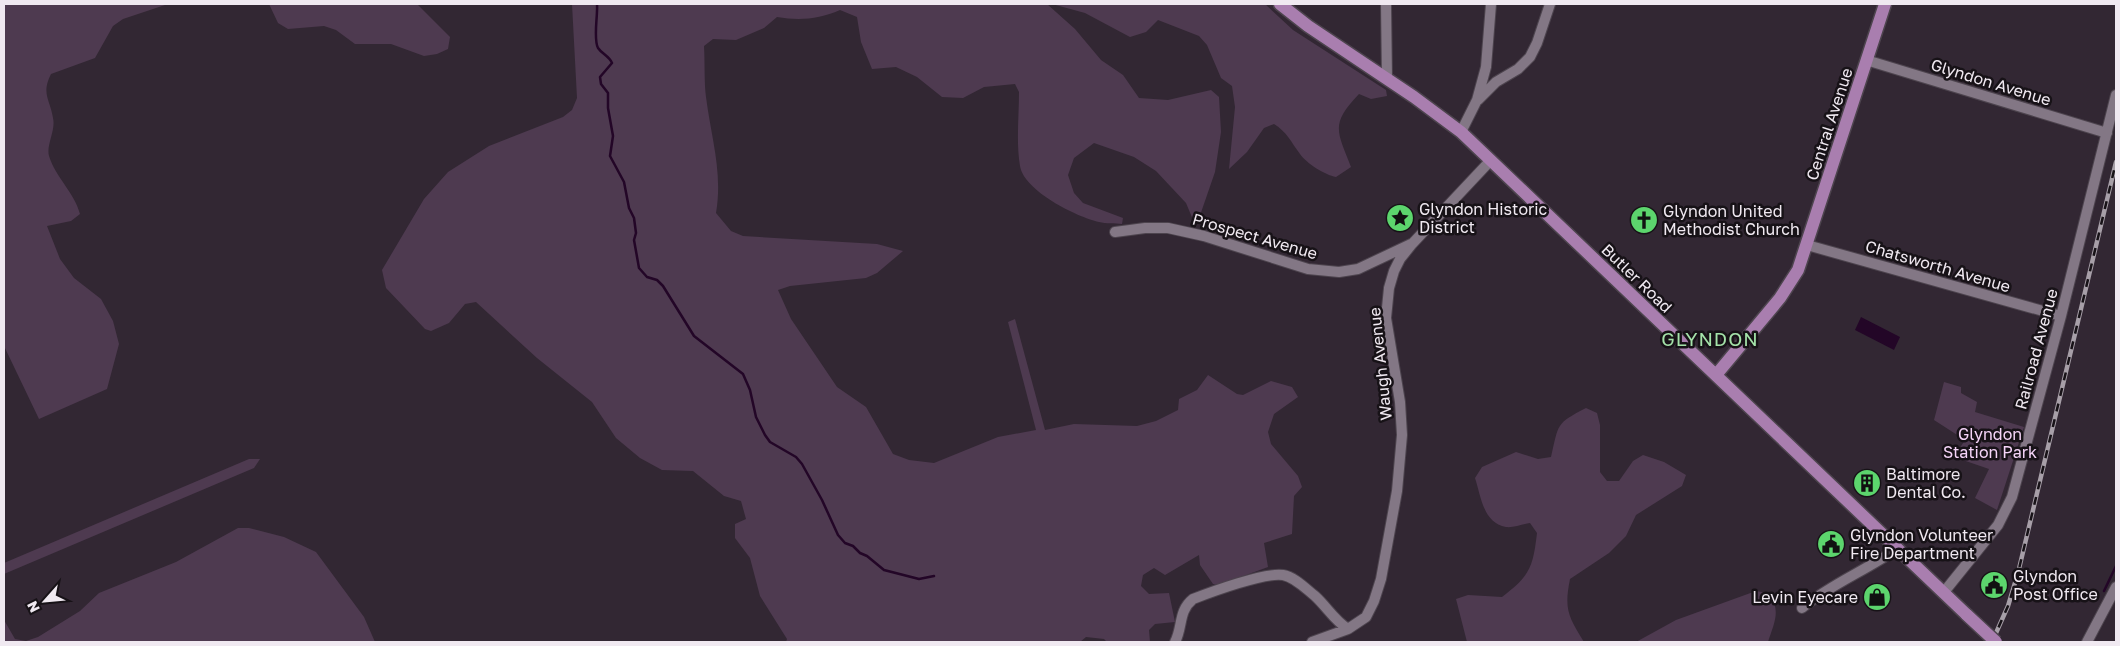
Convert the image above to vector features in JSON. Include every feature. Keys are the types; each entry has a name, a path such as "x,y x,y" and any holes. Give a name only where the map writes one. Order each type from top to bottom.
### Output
{"main road":[{"name":"Butler Road","path":"1280,4 1308,26 1461,132 1996,642"},
{"name":"Central Avenue","path":"1716,376 1787,288 1798,270 1885,4"}],"street":[{"path":"1386,4 1387,79"},
{"path":"1461,132 1477,100 1486,67 1491,4"},
{"path":"1477,100 1488,89 1518,69 1530,57 1537,43 1550,4"},
{"name":"Glyndon Avenue","path":"1866,60 2107,133"},
{"name":"Railroad Avenue","path":"1944,592 1998,525 2012,498 2061,316 2116,95"},
{"name":"Waugh Avenue","path":"1348,629 1366,617 1374,601 1381,579 1402,453 1400,402 1388,336 1386,305 1394,271 1412,244 1491,160"},
{"name":"Prospect Avenue","path":"1116,232 1145,228 1168,228 1204,236 1308,269 1339,272 1358,269 1412,244"},
{"name":"Chatsworth Avenue","path":"1807,245 2061,316"},
{"path":"1802,608 1824,592 1878,562 1898,548"},
{"path":"1175,642 1182,612 1186,604 1193,599 1275,575 1283,575 1301,585 1317,598 1339,623 1348,629"},
{"path":"2088,642 2116,587"},
{"path":"1312,642 1348,629"}],"green space":[{"path":"4,4 168,4 123,19 113,26 95,58 51,74 48,81 46,92 54,123 48,152 52,164 74,199 80,214 71,221 47,226 60,259 74,278 101,299 113,321 119,344 107,389 39,419 4,346"},
{"path":"269,4 417,4 450,37 448,49 437,54 424,56 391,44 355,44 336,30 324,26 288,29 278,23"},
{"path":"572,4 1047,4 1075,29 1101,60 1123,75 1139,98 1168,100 1211,90 1219,97 1221,132 1215,172 1196,227 1186,203 1156,171 1134,157 1094,143 1074,158 1068,175 1074,193 1083,203 1123,218 1122,224 1105,223 1078,215 1053,202 1031,185 1024,175 1020,166 1018,148 1019,92 1015,84 984,87 963,98 942,97 917,77 896,67 872,69 861,42 857,17 840,10 809,18 777,17 764,28 736,40 713,39 704,46 706,97 716,155 718,198 716,213 731,231 743,236 877,244 903,251 877,273 866,278 790,286 778,290 791,319 837,387 866,407 893,454 909,460 934,463 998,437 1036,430 1008,322 1015,319 1045,430 1074,424 1137,426 1156,421 1178,410 1179,399 1197,390 1208,375 1237,394 1243,395 1271,381 1292,387 1298,397 1274,414 1268,432 1271,444 1298,476 1302,487 1294,496 1292,534 1264,543 1268,567 1219,585 1213,584 1200,565 1199,555 1165,575 1154,568 1143,575 1141,586 1149,594 1169,593 1175,622 1155,624 1149,630 1150,642 1107,642 1104,639 1086,637 1080,642 786,642 787,639 760,596 750,558 735,538 735,524 746,519 741,501 724,496 693,471 662,470 640,458 616,438 592,402 537,358 476,302 465,304 449,323 431,331 425,329 386,288 382,270 424,199 448,172 489,146 563,117 572,110 577,98"},
{"path":"1052,4 1265,4 1293,30 1386,90 1387,96 1371,99 1359,94 1344,113 1340,121 1340,136 1351,167 1336,177 1311,165 1300,154 1286,134 1274,124 1264,128 1247,152 1229,169 1235,107 1232,86 1221,78 1207,45 1199,36 1158,20 1146,32 1130,37 1085,13"},
{"name":"Glyndon Station Park","path":"1944,382 1961,387 1961,393 1977,402 1975,412 2024,427 1997,510 1975,498 1989,469 1954,457 1965,440 1934,420"},
{"path":"1586,408 1597,413 1600,425 1600,472 1607,481 1619,481 1633,461 1643,455 1664,462 1686,475 1682,486 1636,515 1626,536 1609,553 1570,579 1567,598 1569,612 1584,642 1467,642 1456,599 1468,595 1502,597 1511,590 1529,570 1534,554 1537,533 1530,523 1506,527 1492,520 1484,508 1475,478 1482,467 1516,452 1538,459 1551,457 1560,426 1563,422"},
{"path":"249,459 260,459 254,468 4,574 4,563"},
{"path":"238,528 249,528 284,537 316,552 364,617 375,642 4,642 4,620 15,639 26,641 38,637 80,611 99,593 176,562"},
{"path":"1756,591 1768,593 1775,605 1774,623 1768,642 1636,642 1676,620"}],"shaded area":[{"path":"1861,317 1900,337 1894,350 1855,330"}],"waterway":[{"path":"597,4 596,33 598,48 612,63 600,77 601,84 608,93 608,108 613,136 610,156 624,182 629,208 634,218 636,233 634,240 639,268 647,277 657,280 663,286 694,336 743,374 750,390 756,417 765,435 770,442 796,457 802,464 822,500 838,535 845,543 853,546 884,570 919,579 934,576"},
{"path":"2104,591 2116,566"}],"railway":[{"path":"1992,642 2008,606 2018,573 2116,162"}],"place":[{"name":"Glyndon Historic District","path":"1400,218"},
{"name":"Glyndon United Methodist Church","path":"1644,220"},
{"name":"Baltimore Dental Co.","path":"1867,483"},
{"name":"Glyndon Volunteer Fire Department","path":"1831,544"},
{"name":"Glyndon Post Office","path":"1994,585"},
{"name":"Levin Eyecare","path":"1877,597"}],"district":[{"name":"GLYNDON","path":"1710,338"}]}
